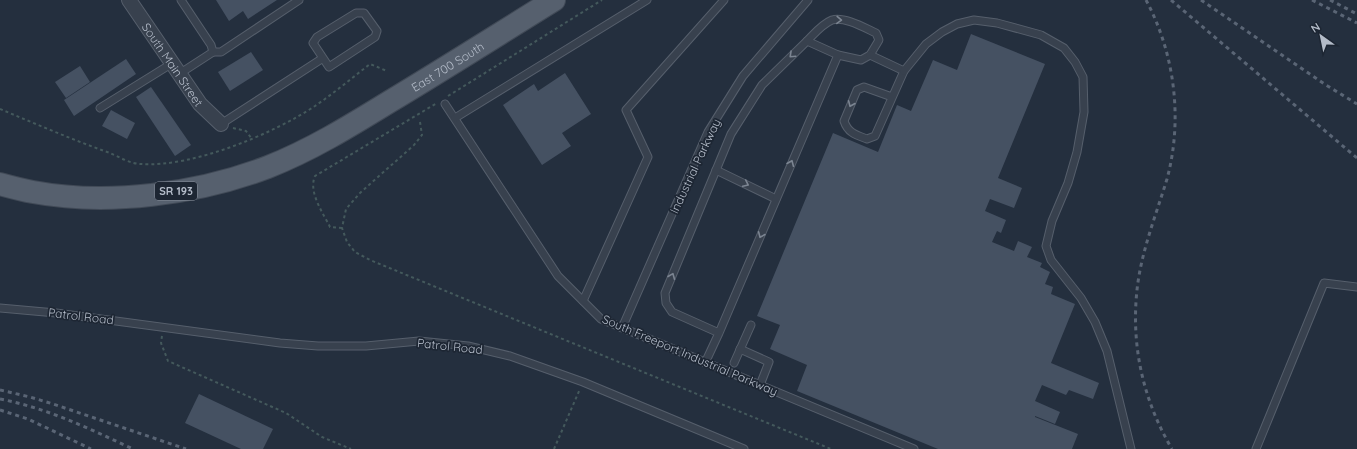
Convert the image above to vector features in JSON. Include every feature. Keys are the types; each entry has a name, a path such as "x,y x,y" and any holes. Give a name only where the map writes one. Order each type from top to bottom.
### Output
{"main road":[{"name":"East 700 South","path":"0,184 33,192 71,196 114,197 164,193 200,188 236,178 298,154 341,131 554,0"}],"street":[{"name":"South Main Street","path":"129,0 200,104 221,124"}],"lane":[{"path":"181,0 211,45 213,52"},
{"path":"100,108 175,69 213,52 221,52 300,0"},
{"path":"455,118 647,0"},
{"path":"583,301 648,157 626,110 724,0"},
{"name":"Industrial Parkway","path":"622,328 708,132 743,76 808,0"},
{"path":"356,13 364,13 377,31 375,37 329,67 323,58 313,43 317,37 356,13"},
{"path":"719,333 672,312 666,303 665,293 731,134 762,86 824,25 832,20 848,21 876,33 879,40 870,55 861,60 838,55 808,41"},
{"path":"892,97 864,87 857,90 844,121 846,128 852,133 867,139 875,136 904,71 926,44 942,32 957,24 974,20 997,23 1041,35 1064,48 1075,62 1083,76 1084,112 1077,152 1068,183 1052,221 1046,246 1051,260 1081,298 1095,322 1107,351 1131,449"},
{"path":"706,363 838,55"},
{"path":"870,55 904,71"},
{"path":"221,124 323,58"},
{"name":"South Freeport Industrial Parkway","path":"444,101 558,276 601,320 914,449"},
{"path":"716,170 776,199"},
{"path":"1256,449 1324,283 1357,286"},
{"name":"Patrol Road","path":"0,308 56,313 280,343 318,346 366,346 419,341 468,346 510,356 583,382 744,449"},
{"path":"734,363 751,325"},
{"path":"740,349 769,362 760,385"}],"path":[{"path":"444,101 602,0"},
{"path":"0,109 99,150 140,164 164,163 221,151 252,139 314,107 370,64 387,71"},
{"path":"342,228 330,226 315,197 313,182 315,176 437,103"},
{"path":"420,122 422,134 414,145 360,193 346,209 342,228 347,242 355,252 370,260 831,449"},
{"path":"221,124 246,131 252,139"},
{"path":"162,327 161,343 168,361 286,413 322,437 351,449"},
{"path":"554,449 583,382"}],"building":[{"path":"216,0 277,0 248,19 243,11 229,21"},
{"path":"971,34 1045,64 998,178 1022,188 1014,208 990,199 985,211 1006,220 1001,233 997,231 992,242 1014,251 1018,241 1032,247 1027,257 1042,263 1040,267 1050,272 1045,284 1053,287 1051,294 1075,304 1051,363 1099,383 1093,399 1069,390 1066,395 1042,385 1035,401 1060,412 1055,424 1035,417 1078,434 1072,449 938,449 797,391 807,365 770,349 780,325 757,316 833,133 878,152 897,105 911,111 933,60 957,70"},
{"path":"251,52 263,70 230,91 218,72"},
{"path":"126,59 136,74 74,116 64,100"},
{"path":"80,66 90,82 66,98 55,82"},
{"path":"565,73 591,114 562,133 571,146 542,165 503,105 534,84 538,91"},
{"path":"151,87 191,145 175,156 136,97"},
{"path":"111,110 135,123 127,139 102,126"},
{"path":"199,394 273,429 263,449 241,449 185,423"}],"railway":[{"path":"1146,0 1164,42 1170,65 1175,111 1175,134 1167,179 1149,234 1139,276 1137,290 1136,332 1141,372 1147,392 1153,411 1172,449"},
{"path":"1171,0 1357,158"},
{"path":"1201,0 1326,85 1357,104"},
{"path":"1312,0 1357,23"},
{"path":"1330,0 1357,14"},
{"path":"0,390 53,404 186,449"},
{"path":"0,399 35,408 51,414 133,449"},
{"path":"0,410 28,419 91,449"}]}
